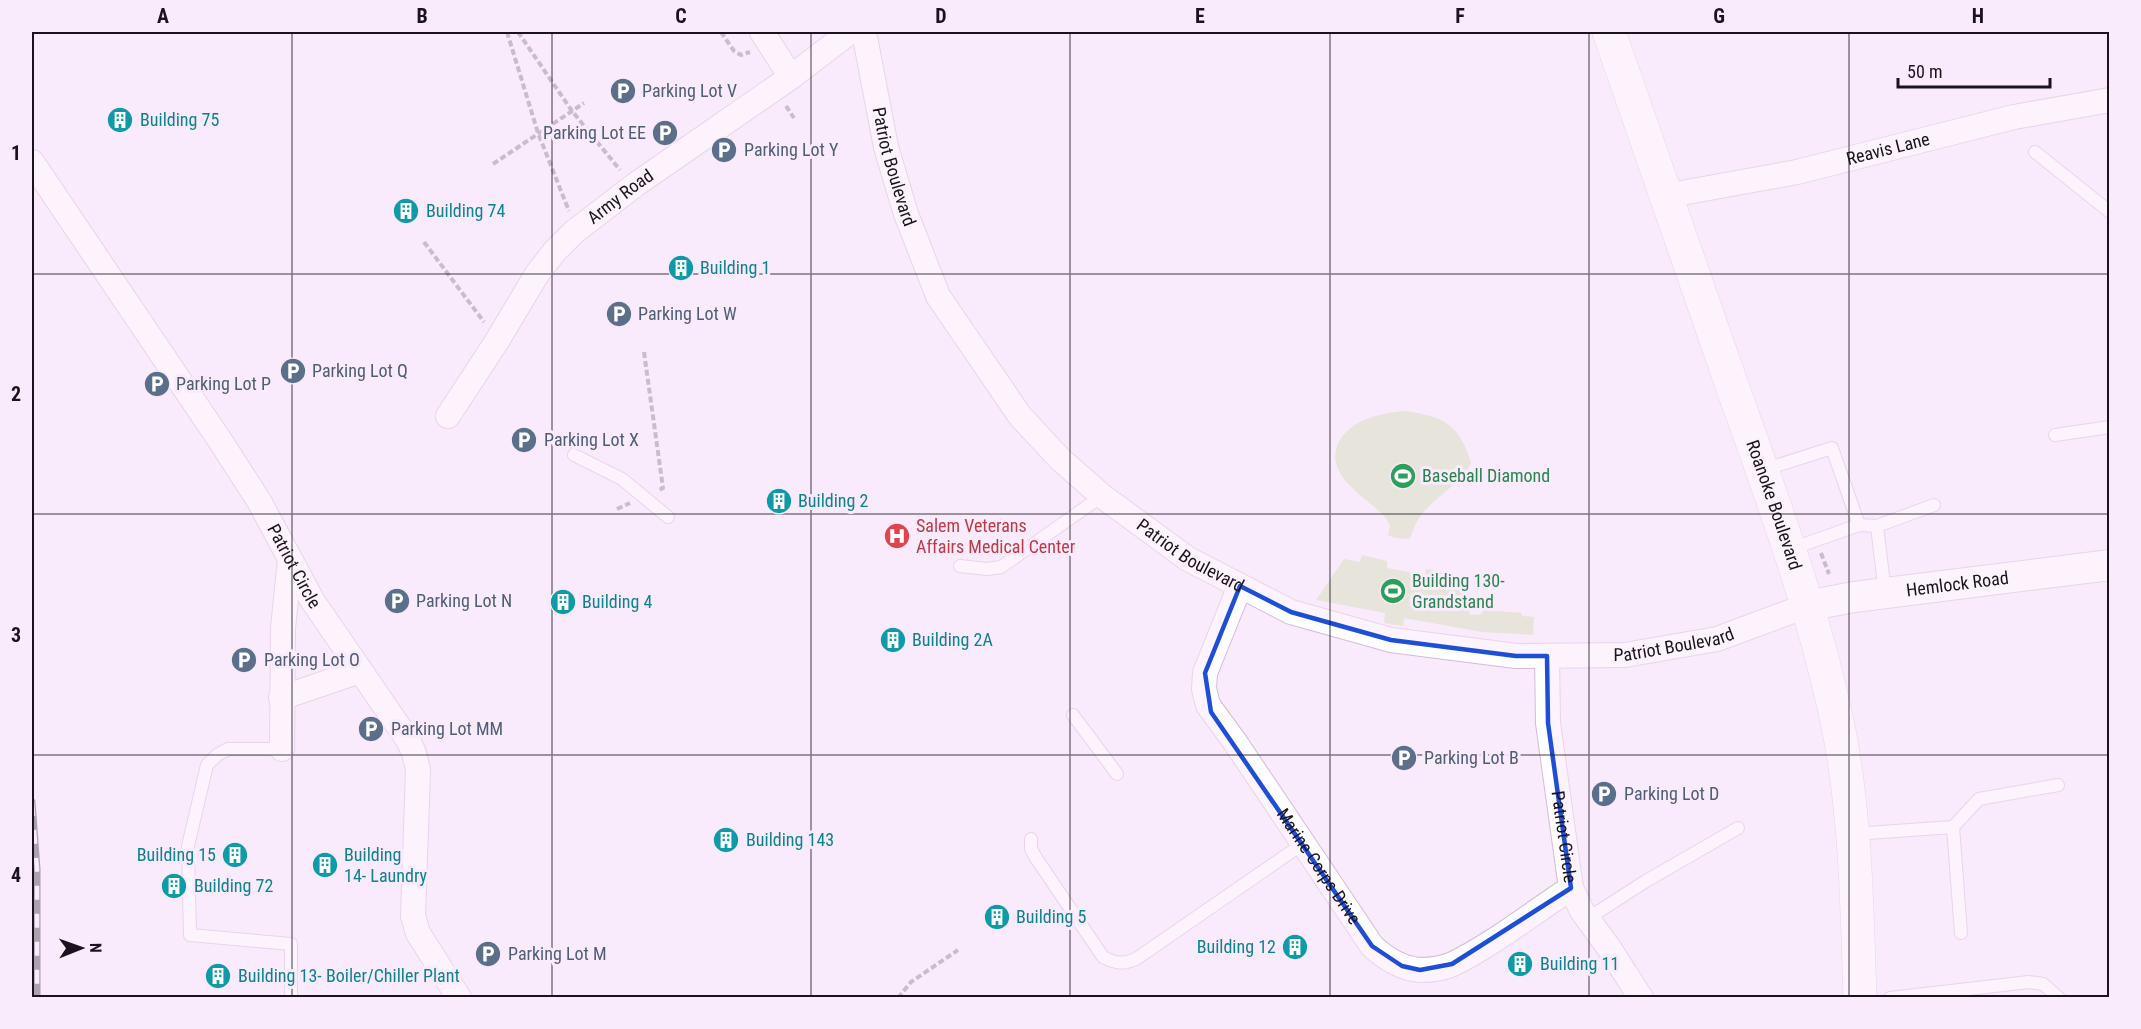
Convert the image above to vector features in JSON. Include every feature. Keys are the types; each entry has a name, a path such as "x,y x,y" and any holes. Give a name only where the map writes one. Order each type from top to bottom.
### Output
{"main road":[{"name":"Roanoke Boulevard","path":"1609,32 1790,549 1825,670 1840,736 1850,804 1860,998"}],"street":[{"path":"762,32 791,77"},
{"name":"Army Road","path":"448,416 537,274 574,232 635,185 791,77 850,32"},
{"name":"Patriot Boulevard","path":"864,32 886,147 906,214 938,296 1020,417 1060,459 1102,496 1188,559 1292,612 1391,640 1516,657 1625,655 1717,639 1806,606"},
{"name":"Reavis Lane","path":"1665,196 1797,172 2014,117 2109,100"},
{"name":"Patriot Circle","path":"32,162 219,439 259,501 312,600 408,740 418,770 412,916 418,933 459,998"},
{"path":"282,749 283,628 290,560"},
{"name":"Hemlock Road","path":"1806,606 1885,593 2109,565"},
{"name":"Marine Corps Drive","path":"1240,586 1205,673 1204,690 1211,712 1235,742 1372,946 1386,958 1402,966 1420,970 1438,969 1452,964 1570,888"},
{"name":"Patriot Circle","path":"1547,656 1548,723 1570,888 1587,919 1641,998"},
{"path":"282,698 360,671"}],"lane":[{"path":"2035,152 2109,212"},
{"path":"2055,435 2109,428"},
{"path":"1762,470 1832,448 1859,525"},
{"path":"574,455 622,479 668,517"},
{"path":"960,566 1001,567 1102,496"},
{"path":"1790,549 1859,525 1877,526 1934,506"},
{"path":"1877,526 1885,593"},
{"path":"1073,715 1117,774"},
{"path":"282,749 228,749 216,755 207,765 188,846 189,935 291,944 291,998"},
{"path":"1852,834 1953,826 1979,799 2058,785"},
{"path":"1953,826 1961,933"},
{"path":"1587,919 1646,881 1738,828"},
{"path":"1031,839 1031,849 1103,957 1116,963 1127,963 1136,959 1304,843"},
{"path":"1890,998 2029,982 2043,984 2059,998"}],"path":[{"path":"507,32 538,133 570,215"},
{"path":"518,32 572,111 622,173"},
{"path":"493,164 584,104"},
{"path":"424,242 490,330"},
{"path":"644,352 663,488"},
{"path":"898,998 911,982 958,950"}],"highlighted area":[{"path":"1240,586 1291,612 1391,640 1516,656 1547,656 1548,723 1571,888 1452,964 1420,970 1402,966 1372,946 1211,712 1205,673"}],"green space":[{"name":"Baseball Diamond","path":"1405,411 1430,416 1448,425 1461,439 1471,463 1461,477 1422,514 1409,539 1388,535 1390,526 1386,518 1346,482 1338,470 1335,457 1340,440 1355,425 1374,416"},
{"name":"Building 130- Grandstand","path":"1362,555 1387,561 1387,568 1425,575 1426,569 1443,572 1442,578 1461,582 1470,615 1482,614 1483,610 1522,613 1522,616 1534,617 1533,635 1482,632 1404,618 1403,626 1384,623 1385,613 1316,600 1344,559 1360,562"}],"railway":[{"path":"32,802 37,869 37,998"}],"place":[{"name":"Parking Lot V","path":"623,91"},
{"name":"Building 75","path":"120,120"},
{"name":"Parking Lot EE","path":"665,133"},
{"name":"Parking Lot Y","path":"724,150"},
{"name":"Building 74","path":"406,211"},
{"name":"Building 1","path":"681,268"},
{"name":"Parking Lot W","path":"619,314"},
{"name":"Parking Lot Q","path":"293,371"},
{"name":"Parking Lot P","path":"157,384"},
{"name":"Parking Lot X","path":"524,440"},
{"name":"Baseball Diamond","path":"1403,476"},
{"name":"Building 2","path":"779,501"},
{"name":"Salem Veterans Affairs Medical Center","path":"897,536"},
{"name":"Building 130- Grandstand","path":"1393,591"},
{"name":"Parking Lot N","path":"397,601"},
{"name":"Building 4","path":"563,602"},
{"name":"Building 2A","path":"893,640"},
{"name":"Parking Lot O","path":"244,660"},
{"name":"Parking Lot MM","path":"371,729"},
{"name":"Parking Lot B","path":"1404,758"},
{"name":"Parking Lot D","path":"1604,794"},
{"name":"Building 143","path":"726,840"},
{"name":"Building 15","path":"235,855"},
{"name":"Building 14- Laundry","path":"325,865"},
{"name":"Building 72","path":"174,886"},
{"name":"Building 5","path":"997,917"},
{"name":"Building 12","path":"1295,947"},
{"name":"Parking Lot M","path":"488,954"},
{"name":"Building 11","path":"1520,964"},
{"name":"Building 13- Boiler/Chiller Plant","path":"218,976"}]}
